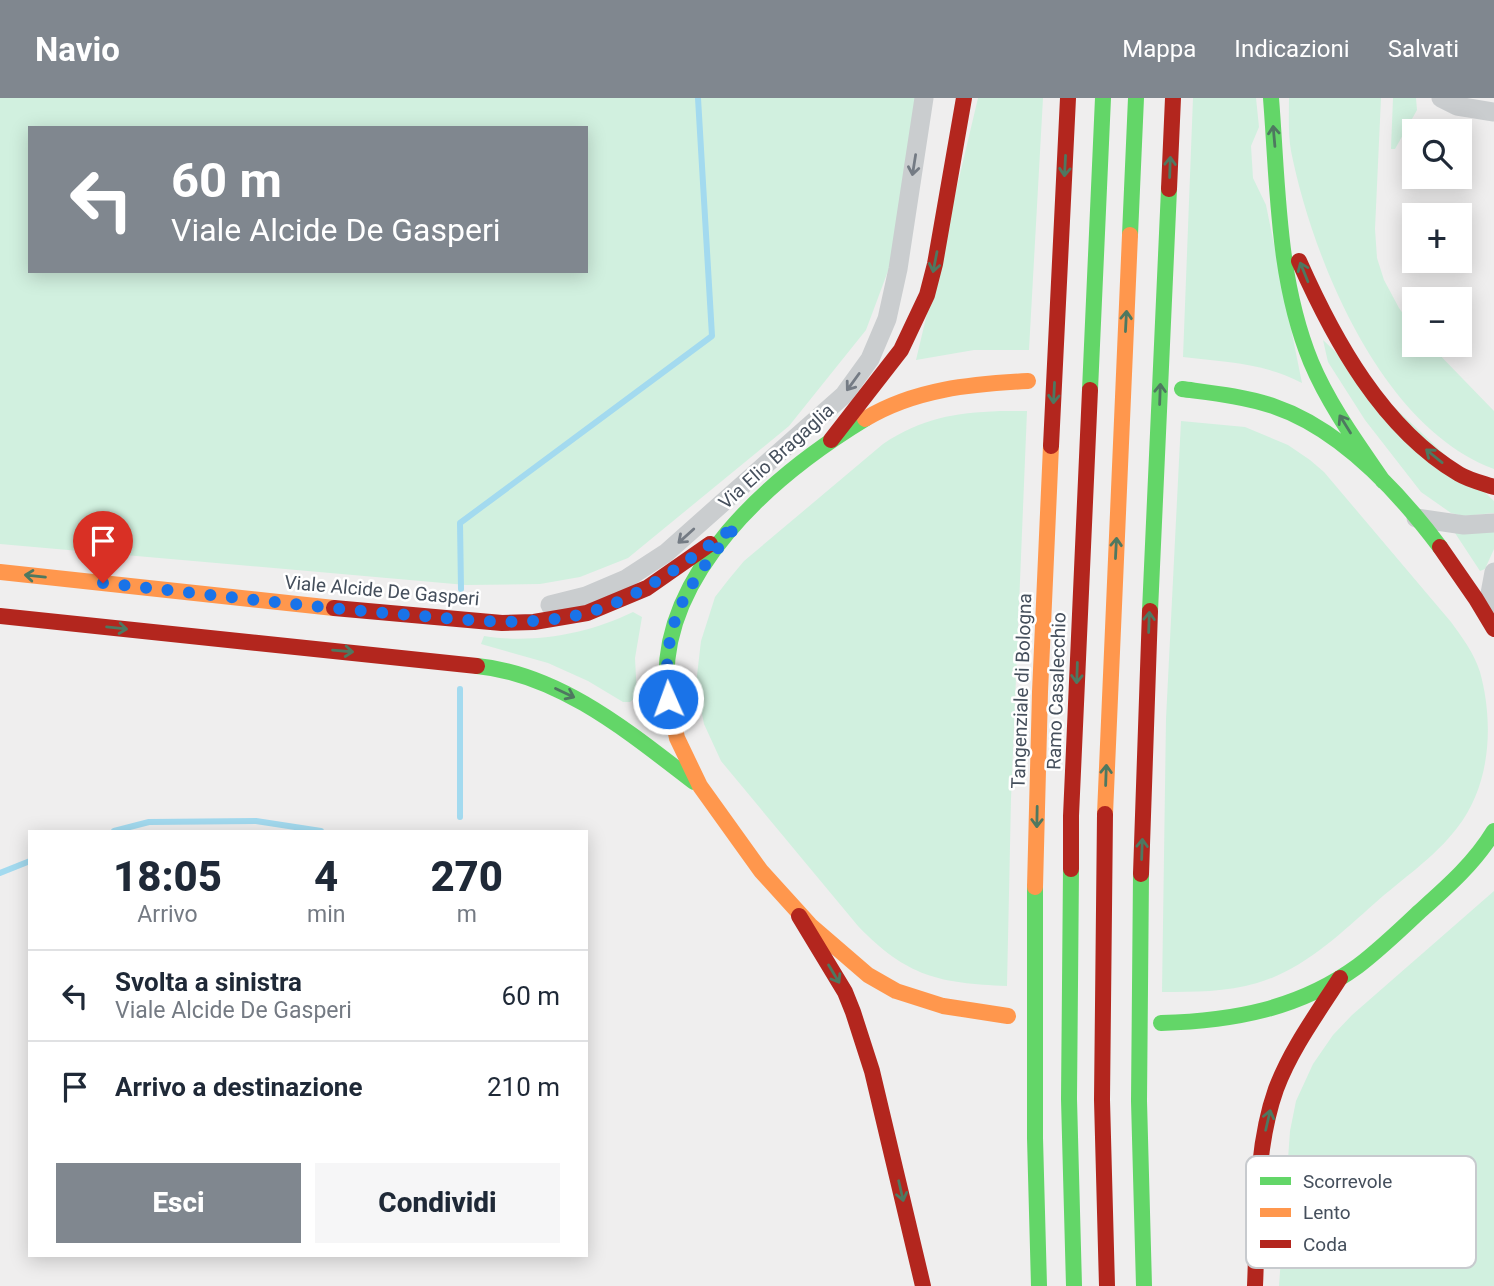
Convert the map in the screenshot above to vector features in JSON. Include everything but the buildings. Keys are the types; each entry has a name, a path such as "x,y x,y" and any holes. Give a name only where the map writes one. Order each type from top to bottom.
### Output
{"main road":[{"path":"831,440 901,350 927,295 935,264 964,98"},
{"name":"Tangenziale di Bologna","path":"1039,1286 1034,1098 1039,726 1068,98"},
{"name":"Ramo Casalecchio","path":"1074,1286 1069,1099 1072,803 1103,98"},
{"path":"1107,1286 1102,1100 1105,782 1136,98"},
{"path":"1144,1286 1139,1101 1140,917 1149,629 1173,98"},
{"path":"1271,98 1288,287 1304,342 1331,402 1383,481"},
{"path":"1277,173 1293,241 1308,283 1352,362 1394,417 1431,455 1461,475 1494,487"},
{"path":"1008,1016 928,1004 878,983 799,916 751,860 702,788 678,740 671,718 666,675 671,633 685,593 737,525 785,477 831,440 878,411 925,393 970,385 1028,381"},
{"path":"1182,389 1251,399 1283,409 1322,431 1352,453 1383,481 1416,518 1440,548 1493,627"},
{"name":"Viale Alcide De Gasperi","path":"0,572 423,616 502,623 534,621 587,613 647,588 737,525"},
{"path":"0,616 364,653 510,671 550,686 604,713 702,788"},
{"path":"1161,1023 1200,1023 1262,1013 1290,1004 1340,978 1384,944 1448,887 1472,862 1494,831"},
{"path":"1472,862 1494,847"},
{"path":"799,916 845,992 853,1012 872,1071 923,1286"},
{"path":"1264,1156 1266,1125 1276,1090 1290,1057 1340,978"},
{"path":"1255,1286 1256,1268"}],"street":[{"name":"Via Elio Bragaglia","path":"423,616 518,611 586,596 626,579 666,553 844,395 870,359 887,319 898,270 924,98"},
{"path":"1441,98 1457,106 1494,112"},
{"path":"1416,518 1464,525 1494,523"},
{"path":"1493,627 1489,599 1494,572"}],"green space":[{"path":"0,98 917,98 891,263 866,330 789,426 628,558 580,577 540,584 466,585 0,544"},
{"path":"978,98 1043,98 1029,350 974,350 916,360"},
{"path":"1193,98 1256,98 1259,127 1251,146 1253,178 1266,205 1302,383 1259,367 1183,357"},
{"path":"1289,98 1381,98 1375,229 1377,258 1384,280 1402,312 1402,357 1442,357 1494,411 1494,469 1454,448 1418,417 1386,379 1359,336 1335,289 1316,241 1301,195 1290,145"},
{"path":"1393,98 1416,98 1417,110 1412,119 1402,119 1402,137 1395,149 1391,149"},
{"path":"1323,340 1494,501 1494,513 1464,516 1451,513 1421,492 1365,420 1328,362"},
{"path":"1000,411 1027,411 1011,799 1007,986 962,983 925,974 892,956 858,926 721,761 704,724 696,684 701,641 715,597 744,561 897,435 939,418"},
{"path":"1181,421 1245,427 1288,445 1324,472 1451,622 1467,646 1480,672 1488,732 1483,773 1477,793 1457,828 1429,858 1334,939 1290,969 1257,983 1222,990 1162,992 1166,719"},
{"path":"1494,530 1494,549 1485,569 1480,571 1455,533"},
{"path":"633,612 642,617 635,658 637,696 630,702 623,702 588,681 548,663 481,644 484,636 541,638 579,631"},
{"path":"1494,891 1494,1286 1279,1286 1280,1268 1476,1268 1476,1156 1288,1156 1296,1101 1313,1064 1333,1035 1352,1015"}],"waterway":[{"path":"461,589 460,523 712,336 698,98"},
{"path":"460,689 460,817"},
{"path":"118,830 149,822 256,821 314,830"},
{"path":"0,873 28,862"}],"traffic: fast":[{"path":"1090,390 1103,98"},
{"path":"1130,235 1136,98"},
{"path":"1271,98 1285,265 1300,330 1326,393 1383,481"},
{"path":"1150,611 1169,189"},
{"path":"1182,389 1228,395 1273,406 1322,430 1345,446 1387,484 1440,547"},
{"path":"667,692 669,649 681,607 701,569 728,532 759,499 794,469 865,419"},
{"path":"477,666 508,671 565,693 619,726 694,782"},
{"path":"1161,1023 1214,1019 1264,1010 1312,993 1336,981 1374,954 1449,885 1469,865 1494,831"},
{"path":"1071,869 1069,1099 1074,1286"},
{"path":"1141,874 1139,1101 1144,1286"},
{"path":"1035,887 1035,1138 1039,1286"}],"traffic: slow":[{"path":"1105,814 1130,235"},
{"path":"865,419 904,401 944,390 1028,381"},
{"path":"1035,887 1051,446"},
{"path":"0,572 334,608"},
{"path":"667,692 677,738 700,786 761,871 810,925 868,975 896,991 943,1006 1008,1016"}],"traffic: jam":[{"path":"831,440 901,350 927,295 935,264 964,98"},
{"path":"1051,446 1068,98"},
{"path":"1169,189 1173,98"},
{"path":"1299,261 1345,351 1384,407 1431,455 1463,476 1494,487"},
{"path":"1071,869 1071,816 1090,390"},
{"path":"334,608 502,623 534,622 587,613 647,588 710,544"},
{"path":"1440,547 1494,629"},
{"path":"1141,874 1150,611"},
{"path":"0,616 477,666"},
{"path":"1105,814 1102,1100 1107,1286"},
{"path":"799,916 845,992 853,1012 872,1071 923,1286"},
{"path":"1261,1156 1276,1089 1305,1032 1340,978"},
{"path":"1255,1286 1256,1268"}],"route":[{"path":"103,583 388,614 502,623 534,621 587,613 647,588 737,525 685,593 671,633 667,654 668,699"}]}
